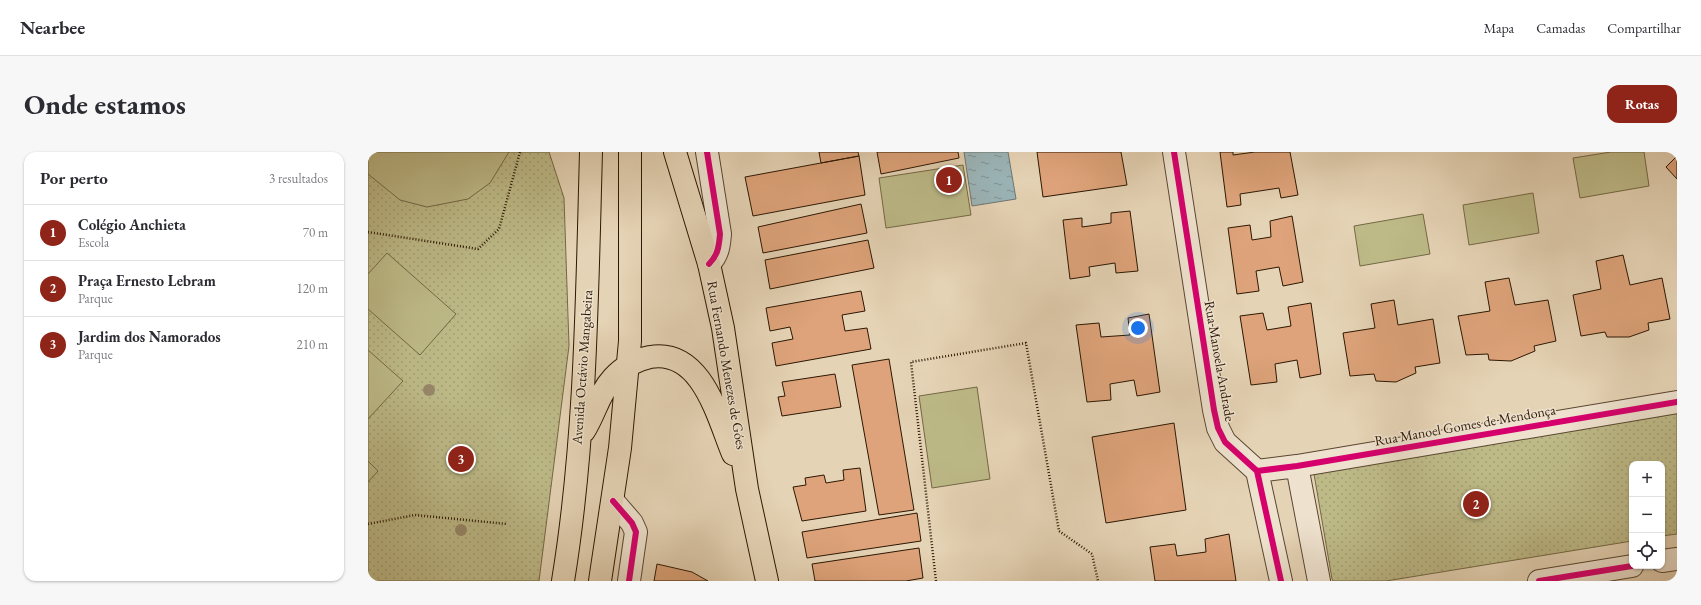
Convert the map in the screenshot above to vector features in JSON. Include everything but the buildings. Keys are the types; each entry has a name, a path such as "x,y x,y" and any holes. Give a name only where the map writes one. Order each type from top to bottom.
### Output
{"main road":[{"name":"Avenida Octávio Mangabeira","path":"562,581 571,531 586,344 592,152"},
{"path":"600,581 620,448 630,341 630,152"},
{"name":"Rua Fernando Menezes de Góes","path":"675,152 709,264 722,328 747,489 767,581"},
{"path":"578,437 588,423 603,391 613,377 628,366 645,358 671,358 684,364 696,374 708,391 747,489"}],"street":[{"path":"707,152 720,234 719,247 715,258 709,264"},
{"name":"Rua Manoela Andrade","path":"1174,152 1218,428 1225,442 1257,471"},
{"name":"Rua Manoel Gomes de Mendonça","path":"1257,471 1297,466 1677,402"},
{"path":"1297,466 1319,581"},
{"path":"1257,471 1281,581"},
{"path":"613,501 632,523 636,532 628,581"},
{"path":"1665,561 1677,559"},
{"path":"1539,581 1629,566"}],"path":[{"path":"368,232 478,249 499,229 520,152"},
{"path":"936,581 911,362 1026,343 1059,531 1092,554 1098,581"},
{"path":"368,524 415,515 507,524"}],"shaded area":[{"path":"368,152 549,152 564,198 569,346 539,581 368,581"},
{"path":"368,152 509,152 490,183 468,199 427,207 400,200 368,174"},
{"path":"1611,152 1644,152 1649,186 1580,198 1573,158"},
{"path":"963,165 971,215 886,228 879,178"},
{"path":"1533,193 1539,233 1469,245 1463,205"},
{"path":"1423,214 1430,254 1360,266 1354,226"},
{"path":"387,253 456,314 420,355 368,309 368,274"},
{"path":"368,350 403,381 368,419"},
{"path":"977,387 990,479 932,488 919,396"},
{"path":"1677,408 1677,534 1665,536 1665,461 1629,461 1629,541 1386,581 1333,581 1314,474"},
{"path":"368,461 378,471 368,482"}],"water":[{"path":"964,152 1008,152 1016,199 972,206"}],"cycle path":[{"path":"707,152 720,234 718,250 709,264"},
{"path":"1174,152 1218,428 1225,442 1257,471 1281,581"},
{"path":"1257,471 1297,466 1677,402"},
{"path":"613,501 632,523 636,532 629,581"},
{"path":"1539,581 1629,566"}],"place":[{"name":"Colégio Anchieta","path":"949,180"},
{"name":"Jardim dos Namorados","path":"461,459"},
{"name":"Praça Ernesto Lebram","path":"1476,504"}]}
